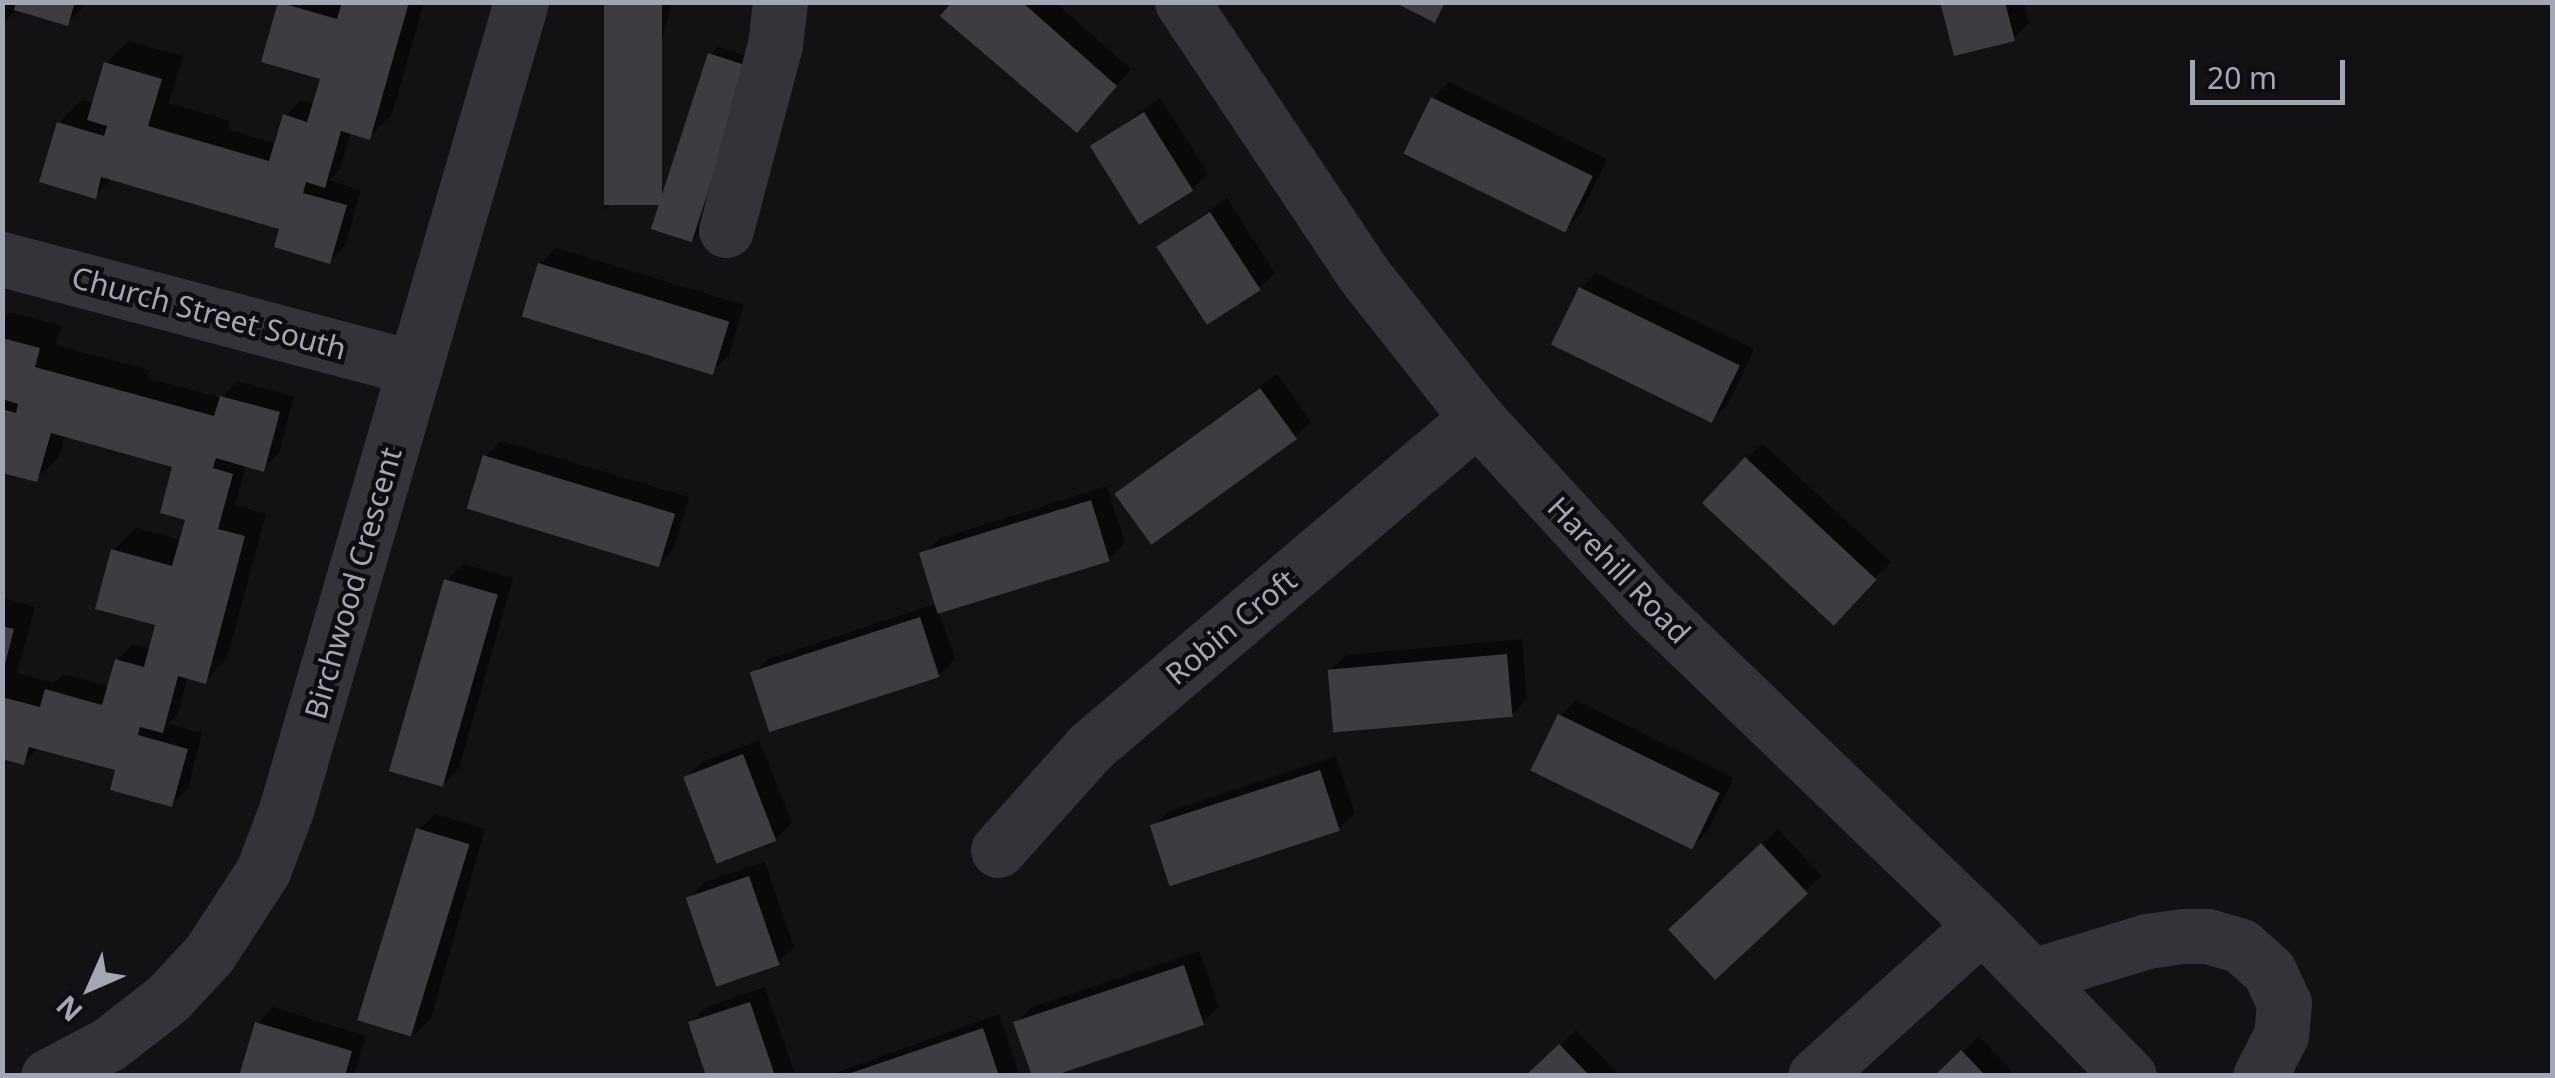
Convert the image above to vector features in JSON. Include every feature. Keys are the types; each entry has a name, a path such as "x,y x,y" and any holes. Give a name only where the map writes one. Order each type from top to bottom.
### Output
{"street":[{"name":"Birchwood Crescent","path":"53,1075 109,1044 168,998 209,954 263,870 286,810 522,2"},
{"path":"726,230 776,45 780,2"},
{"name":"Harehill Road","path":"1182,2 1364,276 1477,418 1646,602 1982,926 2129,1076"},
{"name":"Church Street South","path":"2,258 416,368"},
{"name":"Robin Croft","path":"998,850 1090,747 1477,418"},
{"path":"1815,1076 1982,926"},
{"path":"2032,976 2147,941 2207,936 2241,946 2268,971 2284,1003 2281,1035 2260,1076"}],"building":[{"path":"16,2 75,2 68,26 14,10"},
{"path":"278,2 337,19 342,2 409,2 370,140 341,131 325,188 306,182 303,193 347,205 330,264 274,247 279,229 101,177 96,199 39,182 57,122 104,136 107,126 87,120 104,62 162,79 148,126 269,161 283,114 307,122 320,79 261,62"},
{"path":"604,2 662,2 662,205 604,205"},
{"path":"952,2 1022,2 1117,86 1077,133 940,16"},
{"path":"1394,2 1445,2 1435,23"},
{"path":"1940,2 2005,2 2015,41 1954,56"},
{"path":"708,53 749,66 692,242 651,229"},
{"path":"1431,97 1593,176 1565,233 1403,154"},
{"path":"1144,112 1193,191 1139,225 1090,146"},
{"path":"1210,212 1261,290 1207,325 1156,247"},
{"path":"538,263 729,321 713,375 522,317"},
{"path":"1579,287 1740,365 1712,423 1551,345"},
{"path":"2,338 40,348 35,367 214,416 220,396 280,412 264,472 216,458 213,468 233,474 218,529 245,536 206,684 178,676 163,733 140,727 138,735 188,749 172,807 110,790 115,770 29,747 24,765 2,759 2,697 40,707 45,689 102,705 115,659 144,667 155,625 95,609 111,549 172,566 185,520 160,513 172,467 51,433 37,482 2,473 2,409 16,413 18,404 2,399"},
{"path":"1260,388 1297,439 1151,545 1114,494"},
{"path":"483,455 675,514 659,567 467,509"},
{"path":"1745,457 1877,580 1834,626 1702,503"},
{"path":"1091,500 1110,561 938,614 919,553"},
{"path":"444,579 498,594 443,787 389,771"},
{"path":"920,617 939,677 769,732 750,672"},
{"path":"2,626 14,629 4,668 2,668"},
{"path":"1507,654 1512,717 1333,732 1328,670"},
{"path":"1558,714 1720,793 1692,850 1530,771"},
{"path":"743,754 776,841 717,864 683,777"},
{"path":"1320,770 1340,831 1170,886 1150,825"},
{"path":"416,828 470,844 411,1037 357,1020"},
{"path":"1761,843 1808,893 1715,980 1668,930"},
{"path":"749,876 780,965 716,987 686,898"},
{"path":"1184,965 1204,1025 1053,1076 1032,1076 1013,1022"},
{"path":"750,1002 775,1076 706,1076 688,1022"},
{"path":"255,1022 352,1051 345,1076 239,1076"},
{"path":"983,1028 999,1076 845,1076 845,1075"},
{"path":"1559,1044 1590,1076 1525,1076"},
{"path":"1961,1050 1986,1076 1934,1076"}]}
